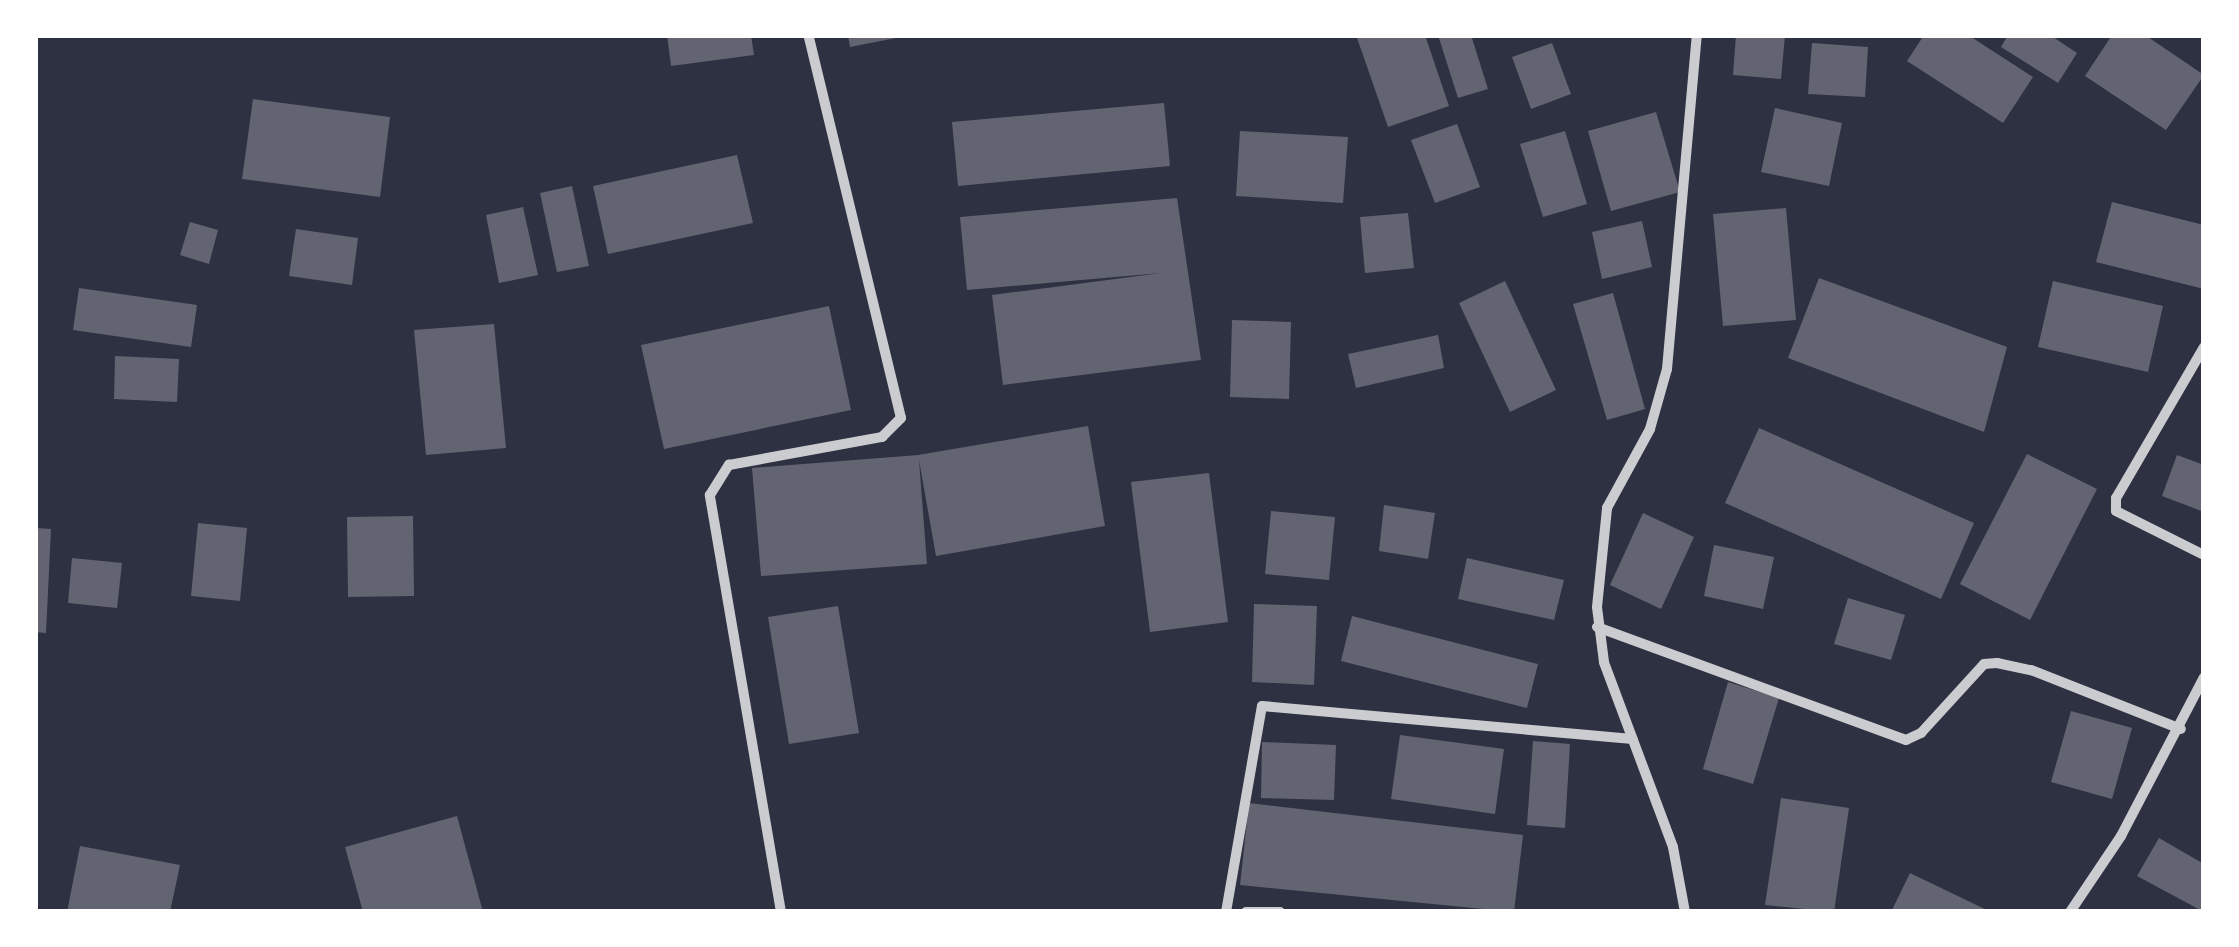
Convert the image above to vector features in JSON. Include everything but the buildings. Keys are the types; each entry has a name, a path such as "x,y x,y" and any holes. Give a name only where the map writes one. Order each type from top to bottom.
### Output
{"street":[{"path":"781,912 710,495 729,465 882,436 901,418 808,35"},
{"path":"1685,912 1673,847 1597,628 1607,508 1650,429 1667,369 1697,35"},
{"path":"2204,347 2116,498 2116,511 2204,555"},
{"path":"1597,628 1906,740 1921,733 1984,664 1997,663 2031,670 2181,729"},
{"path":"2070,912 2121,836 2181,729 2204,677"},
{"path":"1226,912 1262,706 1633,739"},
{"path":"1246,912 1280,912"}]}
